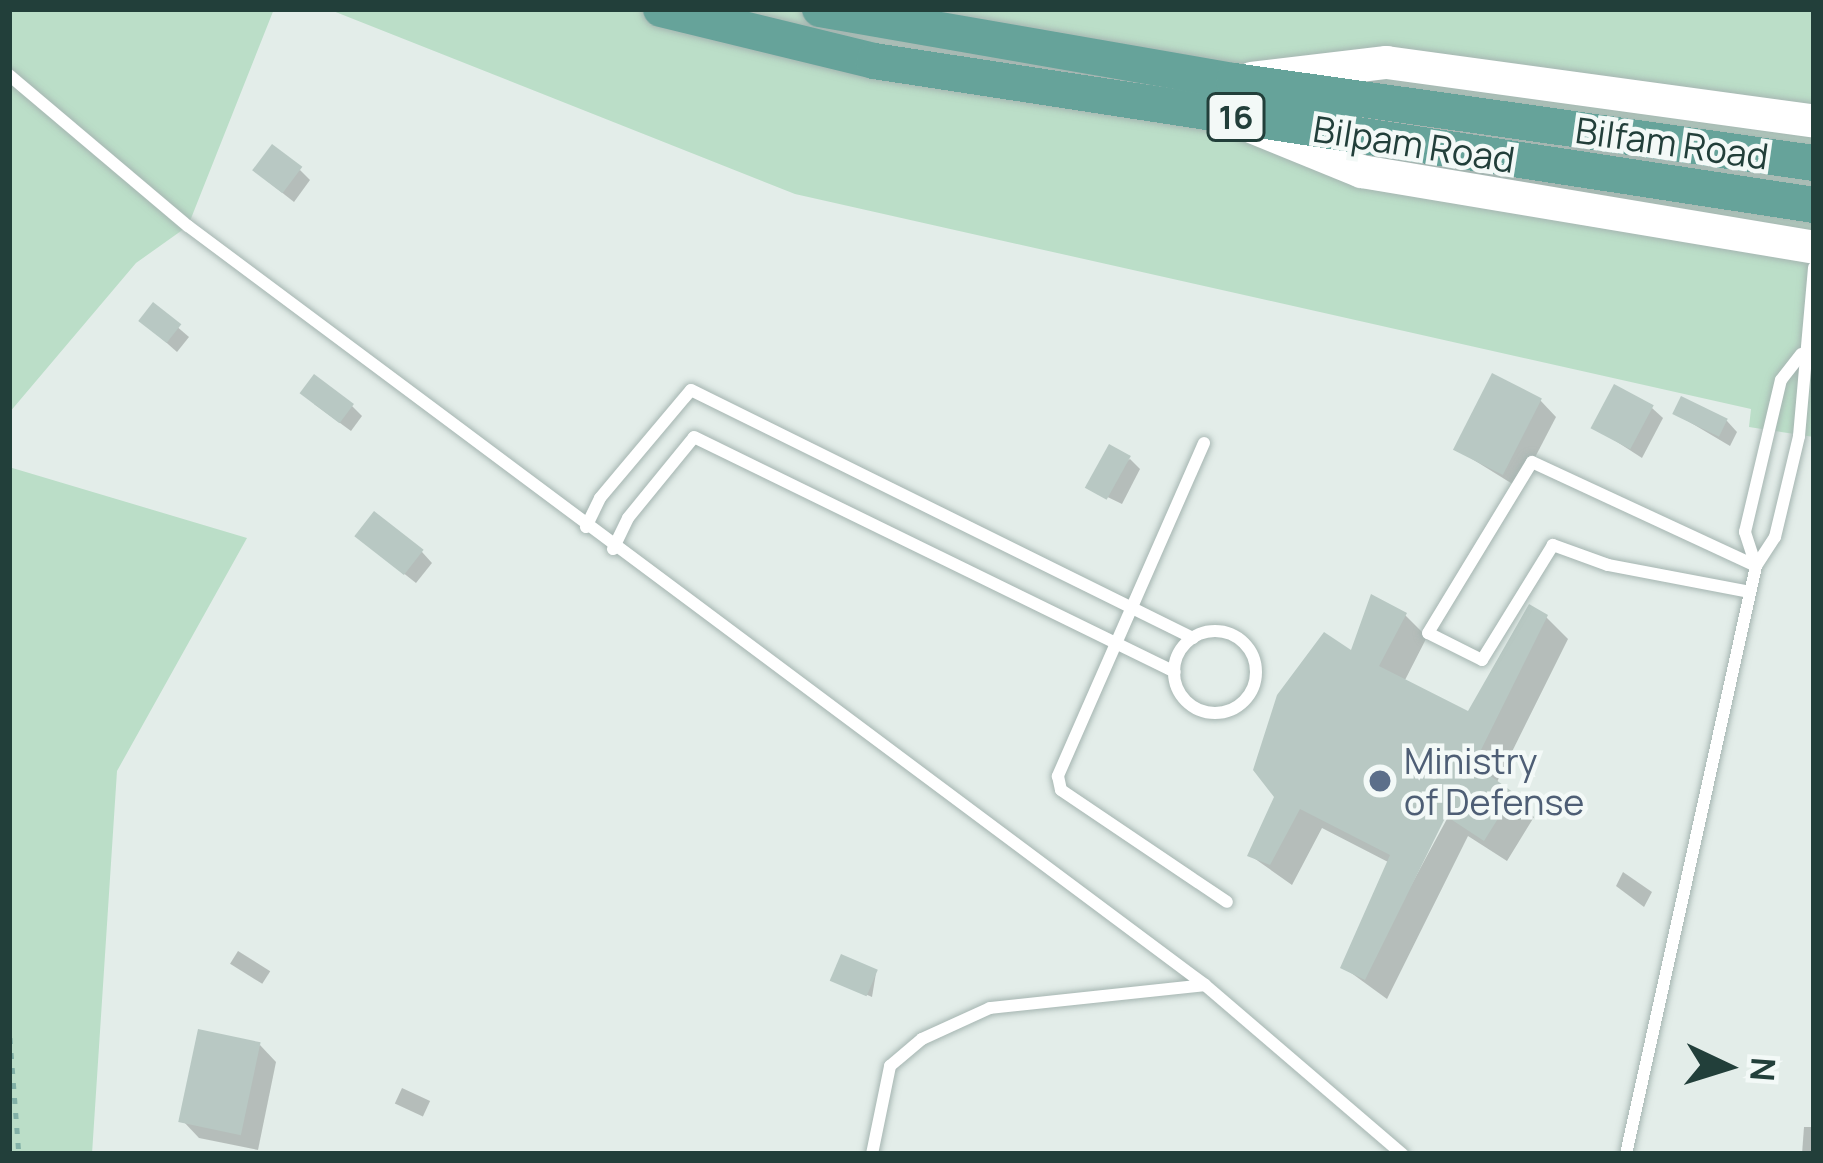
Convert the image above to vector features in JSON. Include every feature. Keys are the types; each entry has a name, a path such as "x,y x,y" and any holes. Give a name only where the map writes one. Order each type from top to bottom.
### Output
{"main road":[{"name":"Bilpam Road","path":"661,9 874,61 1232,99 1814,205"},
{"name":"Bilfam Road","path":"820,9 1232,99 1814,163"}],"street":[{"path":"1232,99 1386,62 1814,121"},
{"path":"1232,99 1361,171 1814,247"}],"lane":[{"path":"9,75 188,226 613,549 1205,985 1402,1154"},
{"path":"1626,1154 1756,566 1775,537 1809,389 1801,354 1814,268"},
{"path":"1756,566 1745,532 1781,380 1801,354"},
{"path":"586,527 600,498 691,390 1193,638 1225,632 1247,646 1257,671 1249,696 1227,712 1200,711 1180,693 1174,672 1193,638"},
{"path":"613,549 628,518 694,437 1174,672"},
{"path":"1204,443 1061,758 1061,790 1228,902"},
{"path":"1750,592 1608,565 1553,545 1482,660 1428,632 1532,462 1756,566"},
{"path":"872,1154 890,1066 922,1040 990,1008 1205,985"}],"path":[{"path":"9,1023 19,1154"}],"green space":[{"path":"9,9 274,9 188,226 136,263 9,413"},
{"path":"328,9 1814,9 1814,437 1749,427 1751,409 795,194"},
{"path":"9,467 247,538 117,771 92,1154 9,1154"}],"building":[{"path":"272,144 302,167 282,193 252,170"},
{"path":"153,302 181,324 167,343 138,321"},
{"path":"1492,373 1542,398 1503,475 1453,450"},
{"path":"314,374 354,404 339,423 300,393"},
{"path":"1614,384 1654,405 1630,449 1591,428"},
{"path":"1681,396 1728,419 1719,437 1672,414"},
{"path":"1109,444 1131,456 1107,500 1085,488"},
{"path":"374,511 424,550 404,575 354,536"},
{"name":"Ministry of Defense","path":"1371,594 1407,613 1379,666 1468,711 1529,604 1548,615 1474,764 1514,793 1484,841 1446,816 1365,980 1340,968 1390,855 1300,809 1270,865 1247,856 1274,797 1253,770 1277,695 1324,632 1351,650"},
{"path":"841,954 878,970 866,996 830,981"},
{"path":"198,1029 261,1042 241,1135 178,1122"}],"place":[{"name":"Ministry of Defense","path":"1380,781"}]}
